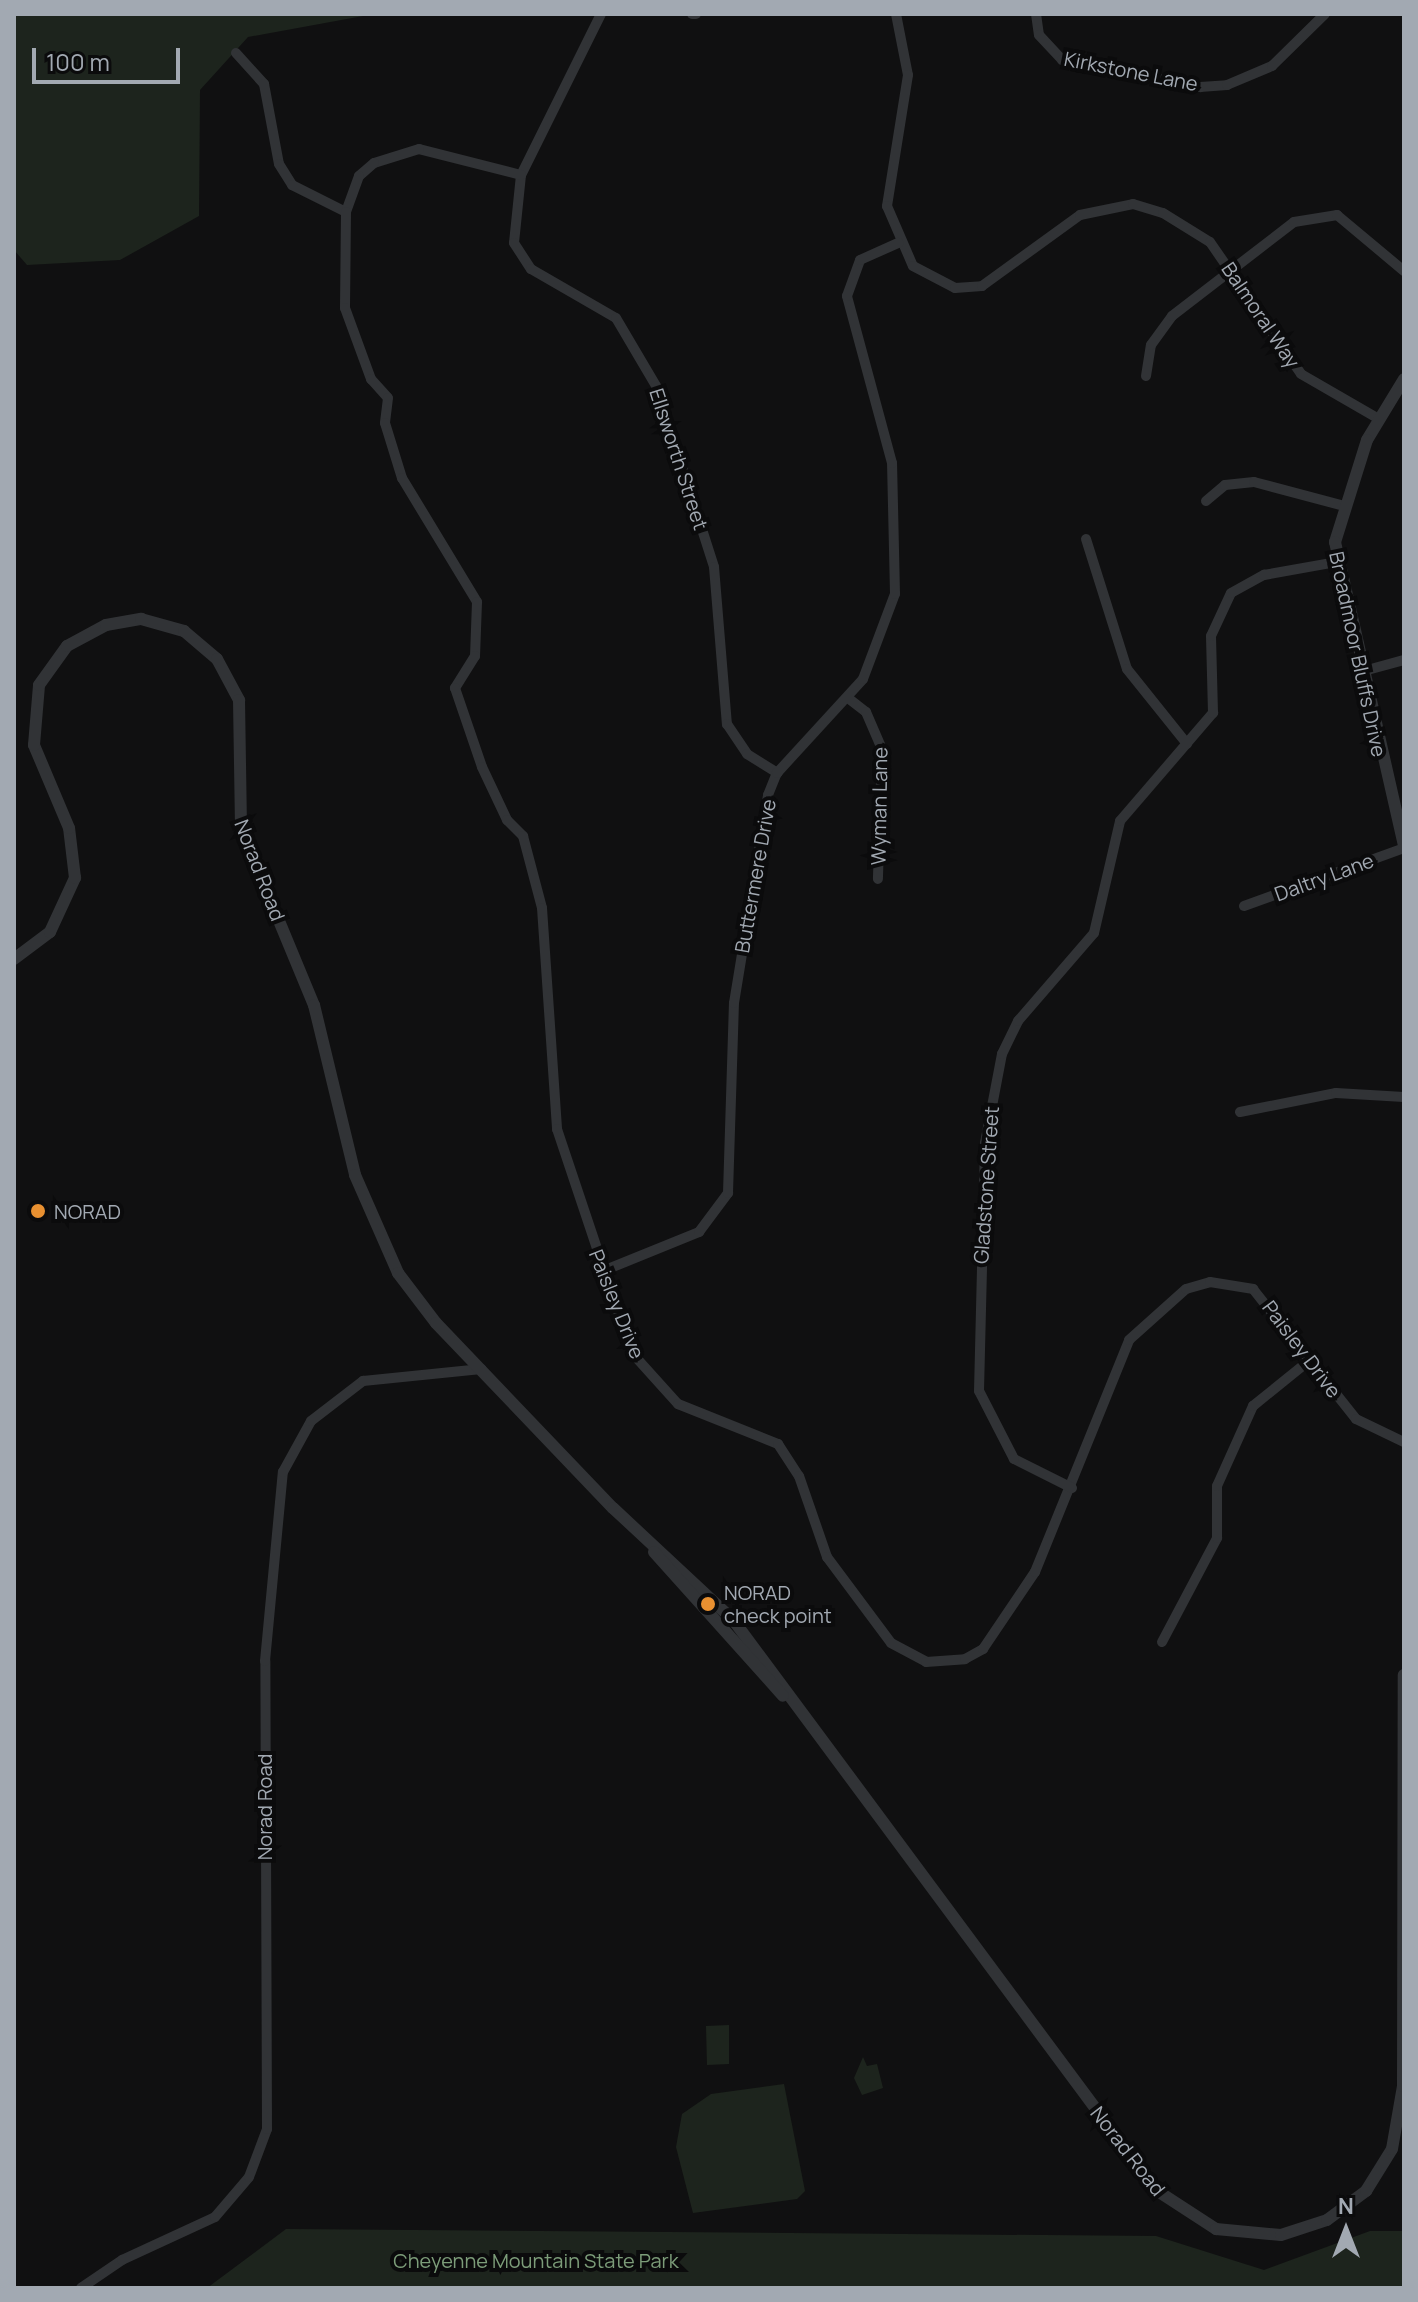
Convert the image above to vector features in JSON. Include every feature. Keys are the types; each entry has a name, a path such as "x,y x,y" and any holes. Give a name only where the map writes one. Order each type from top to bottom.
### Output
{"street":[{"name":"Ellsworth Street","path":"601,14 521,175 511,228 522,258 606,307 656,386 714,567 727,724 747,754 777,773"},
{"path":"896,14 908,75 887,175 898,243"},
{"name":"Kirkstone Lane","path":"1036,14 1039,35 1062,60 1200,87 1227,85 1272,66 1325,14"},
{"path":"236,53 264,84 279,164 292,185 346,212 359,176 395,153 419,149 521,175"},
{"name":"Balmoral Way","path":"898,243 935,280 982,286 1056,227 1106,205 1133,204 1188,226 1233,269 1301,374 1379,419"},
{"name":"Paisley Drive","path":"346,212 345,308 371,379 388,398 385,423 402,478 477,602 475,656 455,688 482,767 507,820 523,836 542,908 557,1129 632,1353 654,1384 678,1404 778,1444 799,1476 827,1557 909,1657 944,1663 983,1649 1035,1572 1072,1488 1129,1340 1186,1289 1210,1282 1253,1289 1356,1419 1404,1442"},
{"path":"1146,376 1160,330 1294,222 1337,215 1404,271"},
{"name":"Buttermere Drive","path":"603,1271 699,1232 728,1193 734,1003 762,820 777,773 848,698 891,620 899,563 892,463 847,282 860,260 898,243"},
{"name":"Broadmoor Bluffs Drive","path":"1404,379 1379,419 1344,506 1336,562 1404,847"},
{"path":"1206,501 1225,485 1254,482 1344,506"},
{"path":"1086,539 1127,669 1187,744"},
{"name":"Gladstone Street","path":"1072,1488 1014,1459 979,1391 985,1143 1009,1035 1084,949 1115,830 1213,713 1211,636 1231,593 1264,575 1336,562"},
{"name":"Norad Road","path":"14,959 50,932 75,878 69,828 34,745 39,685 67,646 106,625 141,619 184,631 217,659 239,700 241,829 314,1005 368,1212 407,1286 481,1369 634,1528 786,1698 1156,2190 1196,2221 1258,2236 1302,2229 1349,2204 1379,2174 1399,2128 1404,1675"},
{"path":"1360,672 1404,660"},
{"name":"Wyman Lane","path":"848,698 866,712 882,749 878,879"},
{"name":"Daltry Lane","path":"1244,906 1404,847"},
{"path":"1240,1112 1336,1093 1404,1097"},
{"path":"1162,1642 1217,1538 1217,1486 1253,1406 1311,1359"},
{"name":"Norad Road","path":"81,2288 215,2217 249,2177 267,2129 265,1661 283,1472 311,1421 363,1381 481,1369"}],"green space":[{"path":"14,14 374,14 248,37 200,90 199,216 120,260 27,265 14,250"},
{"path":"729,2025 729,2064 707,2065 706,2026"},
{"path":"863,2057 867,2066 877,2064 883,2088 862,2095 854,2078"},
{"path":"784,2084 805,2191 797,2199 693,2213 676,2147 682,2114 711,2094"},
{"name":"Cheyenne Mountain State Park","path":"286,2229 1156,2236 1264,2270 1370,2231 1404,2231 1404,2288 207,2288"}],"place":[{"name":"NORAD","path":"38,1211"},
{"name":"NORAD check point","path":"708,1604"}]}
